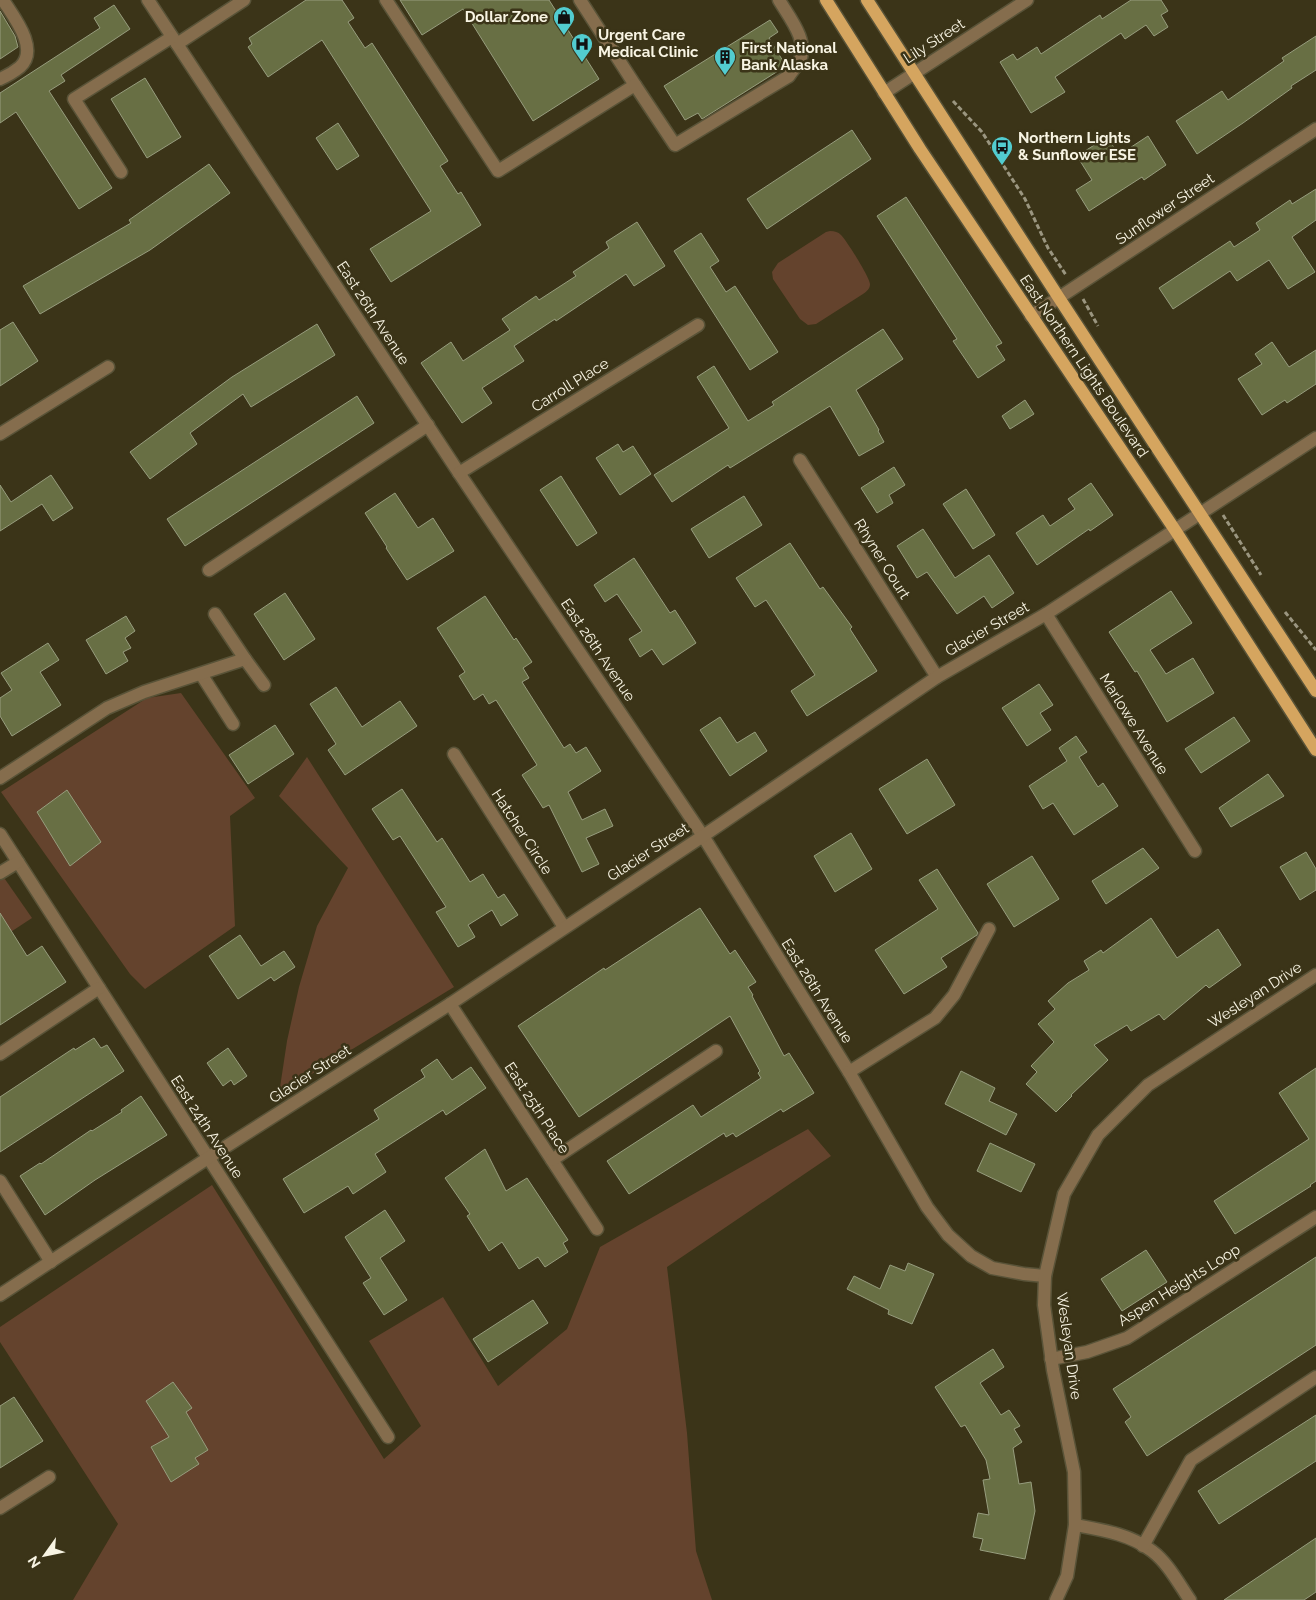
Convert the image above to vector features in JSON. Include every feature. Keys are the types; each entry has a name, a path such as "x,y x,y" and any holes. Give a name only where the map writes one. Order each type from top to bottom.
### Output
{"main road":[{"name":"East Northern Lights Boulevard","path":"826,0 884,93 1175,530 1316,750"},
{"name":"East Northern Lights Boulevard","path":"868,0 1059,298 1316,691"}],"street":[{"path":"0,79 22,66 28,53 24,33 3,0"},
{"name":"East 26th Avenue","path":"148,0 459,473 702,836 849,1072 927,1207 948,1235 970,1256 992,1268 1045,1276"},
{"path":"121,172 74,99 244,0"},
{"path":"386,0 498,171 635,85"},
{"path":"580,0 675,145 789,76 799,62 802,49 798,33 779,0"},
{"name":"Lily Street","path":"884,93 1028,0"},
{"name":"Sunflower Street","path":"1032,316 1316,128"},
{"name":"Carroll Place","path":"459,473 698,325"},
{"path":"0,434 108,367"},
{"path":"208,570 428,425"},
{"name":"Glacier Street","path":"0,1296 208,1158 450,1004 937,677 1046,614 1316,438"},
{"name":"Rhyner Court","path":"800,460 937,677"},
{"path":"215,614 264,685"},
{"name":"Marlowe Avenue","path":"1046,614 1195,851"},
{"path":"0,778 107,708 144,692 245,659"},
{"path":"201,674 233,724"},
{"name":"Hatcher Circle","path":"454,754 564,927"},
{"name":"East 24th Avenue","path":"0,834 388,1437"},
{"path":"0,873 18,862"},
{"path":"849,1072 935,1018 954,995 989,929"},
{"name":"Wesleyan Drive","path":"1056,1600 1067,1576 1075,1525 1074,1472 1051,1359 1044,1305 1045,1276 1064,1194 1098,1135 1148,1086 1316,975"},
{"path":"0,1054 99,988"},
{"name":"East 25th Place","path":"450,1004 597,1229"},
{"path":"552,1160 716,1051"},
{"path":"0,1181 51,1262"},
{"name":"Aspen Heights Loop","path":"1051,1359 1087,1352 1127,1338 1316,1217"},
{"path":"1143,1546 1191,1460 1316,1377"},
{"path":"0,1508 48,1478"},
{"path":"1075,1525 1120,1534 1152,1551 1170,1570 1190,1600"}],"path":[{"path":"951,99 982,132 1026,199 1042,236 1059,265"},
{"path":"1229,524 1266,583"},
{"path":"1282,608 1316,650"}],"shaded area":[{"path":"830,231 838,232 844,239 862,267 870,286 863,294 816,324 808,325 800,319 773,279 772,272 778,263"},
{"path":"181,693 255,798 230,816 235,926 145,989 130,974 1,792 147,698"},
{"path":"307,757 454,987 279,1094 287,1041 299,987 317,926 348,868 279,796"},
{"path":"0,872 32,918 0,939"},
{"path":"808,1129 831,1156 667,1267 687,1433 696,1551 712,1600 73,1600 118,1524 0,1342 0,1327 212,1185 384,1459 421,1426 369,1341 443,1297 498,1386 567,1329 600,1247"}],"building":[{"path":"306,0 342,0 354,18 348,22 365,48 372,43 448,161 440,166 458,194 461,192 481,225 391,282 370,249 431,211 322,40 268,77 248,47 252,44 249,38"},
{"path":"400,0 549,0 599,79 533,121 463,9 422,35"},
{"path":"1131,0 1161,0 1168,11 1161,15 1168,27 1154,36 1146,25 1125,39 1121,33 1055,77 1065,92 1031,113 1000,62 1013,54 1017,60 1037,47 1041,54 1100,15 1102,19"},
{"path":"114,5 130,29 61,75 65,81 49,91 112,188 79,209 16,112 0,123 0,93 100,28 94,18"},
{"path":"0,11 15,36 18,47 0,59"},
{"name":"First National Bank Alaska","path":"770,20 778,32 769,38 786,66 702,119 698,113 685,120 664,86"},
{"path":"1316,36 1316,70 1197,154 1176,121 1222,91 1228,100 1284,61 1282,58"},
{"path":"145,78 181,137 147,158 111,99"},
{"path":"338,123 359,156 337,170 316,138"},
{"path":"852,130 871,159 767,229 747,199"},
{"path":"1148,136 1166,165 1144,180 1142,177 1089,211 1076,190 1092,180 1077,156 1107,137 1119,155"},
{"path":"209,164 230,193 150,250 40,314 23,286 131,223 129,220"},
{"path":"1316,189 1316,220 1292,237 1315,272 1288,289 1269,260 1237,281 1230,271 1173,309 1159,288 1230,241 1234,247 1260,230 1256,223 1290,200 1292,204"},
{"path":"906,197 1002,343 996,346 1005,360 978,378 953,341 957,339 877,216"},
{"path":"637,222 665,266 634,286 626,274 556,321 555,319 514,346 524,361 482,388 492,403 462,423 421,363 451,342 463,361 510,330 502,319 536,296 539,300 576,276 573,272 609,248 606,242"},
{"path":"701,233 719,261 710,267 726,292 735,286 778,352 750,370 674,251"},
{"path":"13,322 38,361 0,386 0,330"},
{"path":"317,324 335,355 251,407 243,394 190,433 197,444 150,479 130,452 232,377"},
{"path":"883,329 903,359 856,390 884,442 859,456 830,406 730,468 728,465 672,502 654,475 729,428 697,377 714,366 748,421 774,405 772,402"},
{"path":"1272,342 1289,367 1316,350 1316,384 1287,403 1285,400 1262,415 1238,379 1262,364 1255,354"},
{"path":"357,396 374,423 185,546 167,519"},
{"path":"1025,400 1034,414 1010,429 1002,416"},
{"path":"618,444 623,452 633,446 651,474 620,495 596,458"},
{"path":"894,467 905,485 889,495 893,503 877,513 861,488"},
{"path":"51,475 73,508 53,521 42,504 0,531 0,485 11,502"},
{"path":"561,476 597,533 577,546 540,490"},
{"path":"1091,483 1113,515 1037,565 1016,533 1043,515 1050,526 1075,509 1068,499"},
{"path":"966,489 995,535 973,549 943,504"},
{"path":"395,493 418,528 433,518 454,551 407,580 365,513"},
{"path":"744,496 762,525 709,558 691,529"},
{"path":"923,529 955,578 989,555 1014,593 992,608 984,596 957,614 927,572 917,578 897,546"},
{"path":"790,543 820,589 823,587 852,627 850,629 877,671 807,716 791,691 815,675 766,600 755,607 736,578"},
{"path":"634,558 670,613 675,610 696,643 663,665 652,649 640,657 629,639 642,631 617,594 605,602 594,585"},
{"path":"1171,591 1192,623 1150,650 1166,674 1193,658 1214,693 1167,722 1137,671 1135,672 1109,632"},
{"path":"285,593 315,639 284,660 254,614"},
{"path":"485,596 514,640 516,638 532,662 523,668 529,678 522,682 564,748 570,744 576,753 586,747 601,771 568,792 582,820 605,809 613,826 586,838 599,864 582,872 549,805 543,808 522,775 537,765 496,700 489,704 483,694 474,700 459,676 465,672 437,628"},
{"path":"126,616 135,631 125,638 131,648 123,652 128,661 106,674 86,640"},
{"path":"48,643 59,660 40,672 61,705 12,736 0,716 0,698 12,690 1,673"},
{"path":"1039,684 1053,705 1040,713 1051,730 1027,746 1002,708"},
{"path":"336,687 362,727 400,701 417,726 345,775 328,750 336,744 310,704"},
{"path":"720,717 737,743 755,732 767,751 730,776 700,730"},
{"path":"1234,717 1250,741 1201,773 1185,749"},
{"path":"275,725 294,754 248,784 229,755"},
{"path":"1076,736 1087,752 1079,757 1098,787 1103,783 1118,806 1074,835 1053,803 1043,809 1029,786 1067,761 1059,748"},
{"path":"927,759 955,805 907,834 879,789"},
{"path":"1268,774 1284,796 1231,827 1219,808"},
{"path":"402,789 437,842 442,838 470,882 483,874 498,898 504,894 518,915 501,926 492,910 468,925 475,937 458,947 436,912 446,907 400,836 393,840 372,809"},
{"path":"67,790 101,842 70,866 37,812"},
{"path":"851,833 872,869 835,892 814,856"},
{"path":"1143,848 1159,868 1106,904 1092,881"},
{"path":"1306,852 1316,869 1316,890 1300,900 1280,867"},
{"path":"1032,856 1059,899 1014,927 987,884"},
{"path":"937,869 978,933 941,958 947,967 904,994 875,950 938,909 919,880"},
{"path":"700,908 730,954 735,950 756,982 748,987 752,996 784,1056 789,1053 814,1093 783,1112 781,1109 736,1137 733,1133 726,1137 724,1133 629,1194 607,1161 693,1105 701,1117 761,1078 758,1073 760,1071 730,1016 579,1117 518,1026 604,968 605,970"},
{"path":"0,913 27,956 42,946 66,982 0,1025"},
{"path":"1151,918 1177,958 1218,929 1241,965 1209,988 1206,985 1164,1020 1159,1014 1131,1031 1127,1025 1094,1045 1108,1060 1056,1112 1026,1084 1037,1072 1031,1066 1054,1042 1038,1024 1055,1009 1048,1001 1068,983 1089,970 1084,961 1101,950 1103,953"},
{"path":"240,935 261,966 284,951 295,967 274,981 271,977 238,999 209,956"},
{"path":"94,1038 101,1048 107,1045 124,1071 0,1152 0,1097 74,1048 75,1050"},
{"path":"228,1048 247,1076 234,1085 231,1080 223,1086 207,1063"},
{"path":"437,1059 452,1080 471,1067 486,1088 446,1115 443,1110 375,1154 386,1172 353,1194 348,1186 304,1213 283,1179 379,1119 374,1110 425,1077 421,1070"},
{"path":"1316,1068 1316,1181 1235,1234 1214,1201 1309,1139 1279,1093"},
{"path":"961,1071 995,1088 989,1101 1017,1114 1006,1135 945,1104"},
{"path":"141,1096 167,1135 95,1180 45,1215 20,1176 122,1112 121,1110"},
{"path":"990,1143 1035,1164 1021,1192 977,1171"},
{"path":"485,1149 506,1191 527,1178 568,1240 563,1243 568,1252 545,1267 538,1257 519,1269 502,1242 489,1251 467,1216 470,1214 445,1178"},
{"path":"385,1210 405,1241 380,1258 407,1300 384,1315 363,1283 371,1278 345,1237"},
{"path":"1146,1250 1167,1282 1122,1311 1101,1279"},
{"path":"1316,1257 1316,1345 1147,1456 1125,1422 1131,1417 1113,1389"},
{"path":"908,1263 934,1274 912,1324 888,1314 889,1310 847,1289 854,1276 880,1289 890,1265 905,1271"},
{"path":"533,1300 548,1323 488,1362 473,1339"},
{"path":"993,1349 1004,1367 980,1383 1001,1415 1009,1410 1020,1426 1014,1429 1022,1442 1013,1448 1019,1484 1031,1482 1035,1511 1025,1559 980,1550 983,1539 973,1537 978,1513 989,1515 983,1480 990,1479 986,1460 965,1425 961,1427 935,1387"},
{"path":"173,1382 192,1408 186,1412 208,1450 195,1458 199,1464 171,1482 151,1447 169,1437 146,1401"},
{"path":"14,1397 43,1441 0,1468 0,1406"},
{"path":"1316,1415 1316,1461 1219,1524 1198,1491"},
{"path":"1316,1538 1316,1592 1304,1600 1224,1600"}],"place":[{"name":"Dollar Zone","path":"564,36"},
{"name":"Urgent Care Medical Clinic","path":"582,63"},
{"name":"First National Bank Alaska","path":"725,76"},
{"name":"Northern Lights & Sunflower ESE","path":"1002,166"}]}
